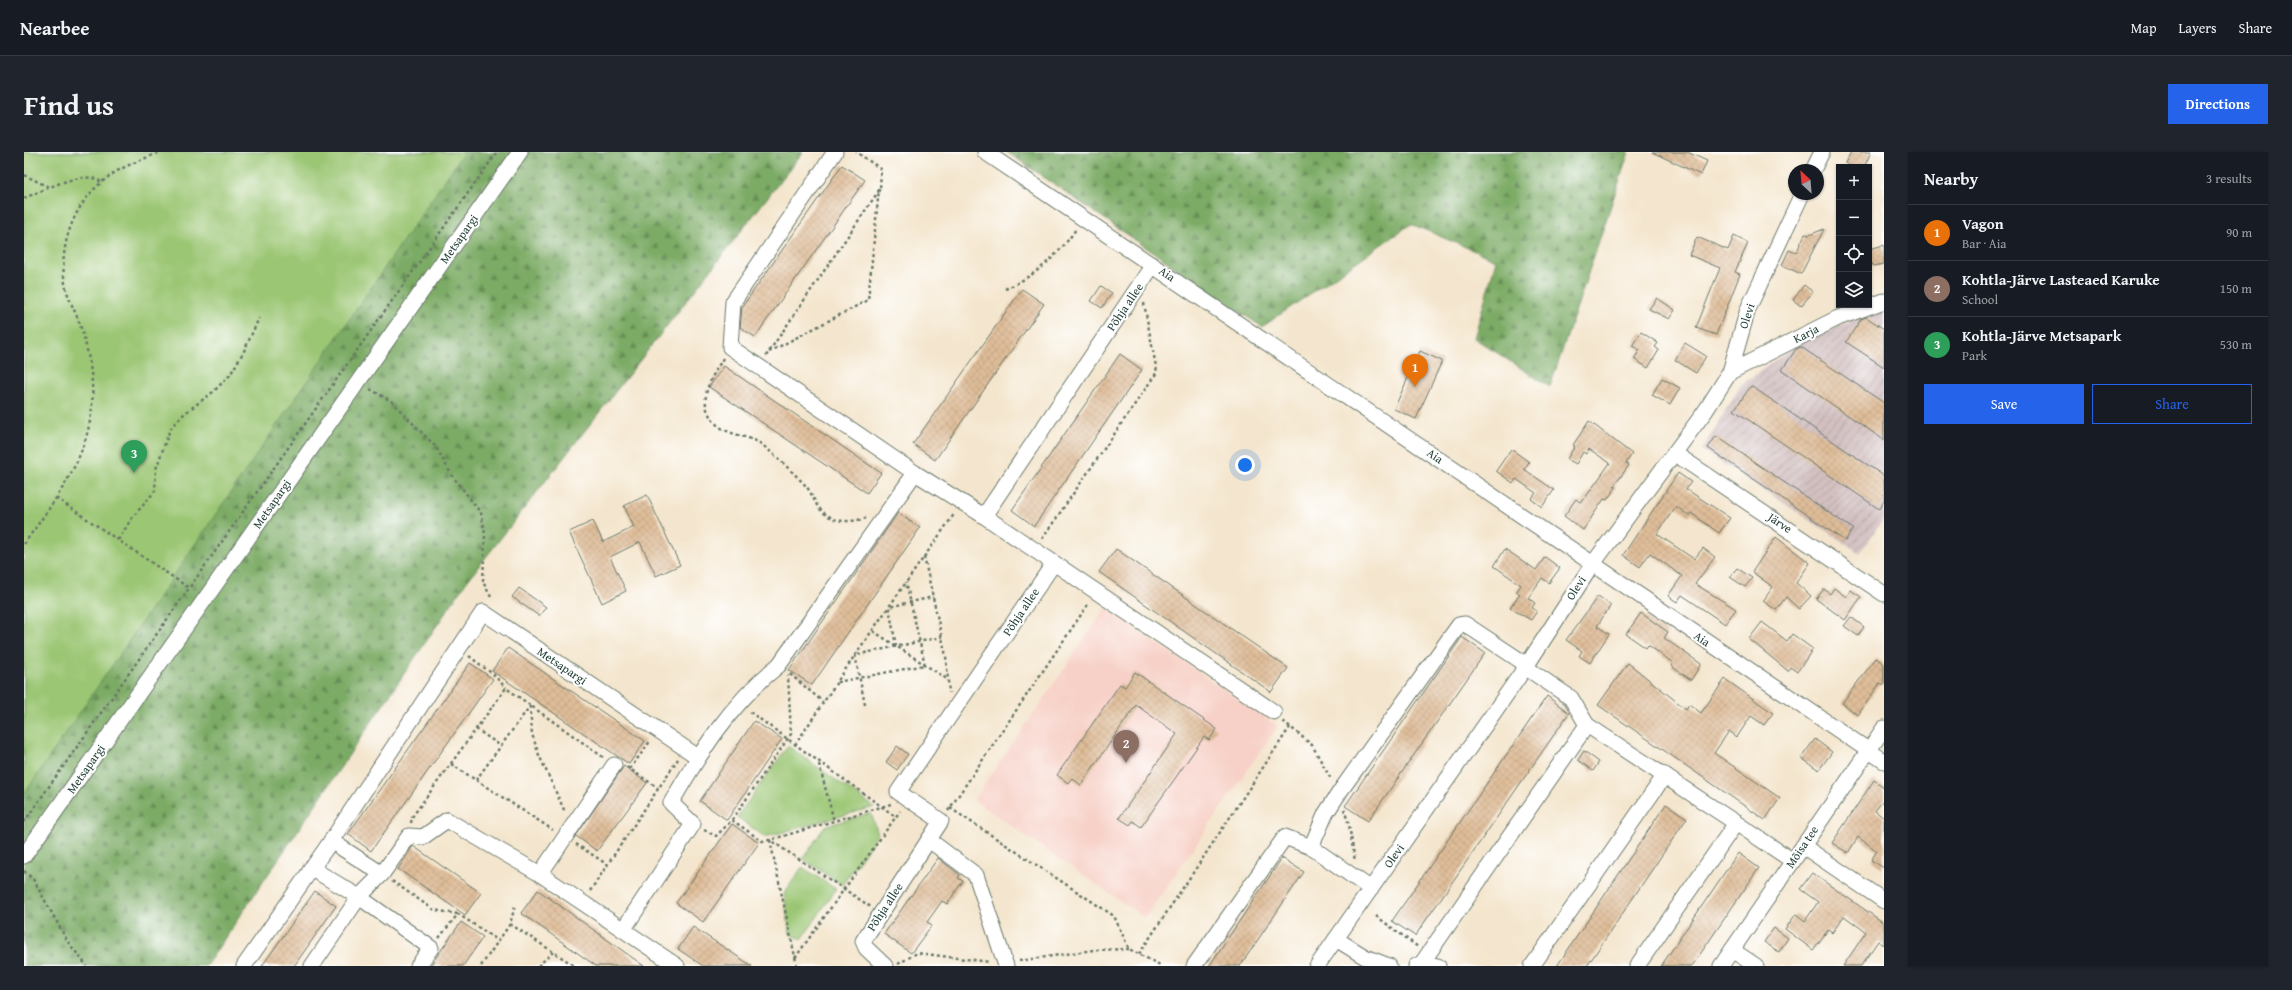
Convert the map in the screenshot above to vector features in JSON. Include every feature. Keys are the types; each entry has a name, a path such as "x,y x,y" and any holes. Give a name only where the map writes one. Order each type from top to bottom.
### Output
{"street":[{"name":"Metsapargi","path":"24,856 520,152"},
{"path":"835,152 733,302 730,347 915,473 1035,549 1274,712"},
{"name":"Aia","path":"985,152 1454,468 1592,565 1884,761"},
{"path":"1816,164 1822,152"},
{"name":"Olevi","path":"1317,966 1526,666 1592,565 1674,453 1730,372 1748,309 1799,200"},
{"name":"Põhja allee","path":"984,516 1153,266"},
{"name":"Karja","path":"1730,372 1838,318 1884,301"},
{"name":"Järve","path":"1674,453 1884,594"},
{"path":"623,930 693,824 672,803 698,757 737,703 757,682 779,665 915,473"},
{"name":"Põhja allee","path":"885,966 866,948 863,941 941,821 898,792 1054,563"},
{"name":"Metsapargi","path":"244,966 310,868 331,841 483,612 698,757"},
{"path":"1311,847 1326,813 1341,790 1459,624 1465,624 1571,698 1587,725 1665,775 1793,861"},
{"path":"1438,966 1422,961 1587,725"},
{"name":"Mõisa tee","path":"1721,966 1884,728"},
{"path":"540,874 614,765"},
{"path":"1532,966 1665,775"},
{"path":"312,966 359,897 382,874 409,836 423,837 447,820 540,874 677,966"},
{"path":"1637,966 1736,823"},
{"path":"1194,966 1285,837 1311,847 1371,889"},
{"path":"929,840 976,875 1006,966"},
{"path":"331,841 382,874"},
{"path":"1803,846 1884,900"},
{"path":"310,868 359,897 431,948 418,966"},
{"path":"1336,939 1365,957 1389,966"},
{"path":"1732,950 1756,966"}],"path":[{"path":"24,544 56,498 79,460 92,406 90,366 80,323 66,289 64,273 66,240 79,208 101,182 134,163 161,152"},
{"path":"24,822 497,152"},
{"path":"768,352 868,300 881,169 856,152"},
{"path":"24,175 52,188"},
{"path":"24,198 86,176 92,176 101,182"},
{"path":"759,366 880,189"},
{"path":"1005,289 1044,267 1066,244 1084,218"},
{"path":"1035,549 1157,372 1140,285"},
{"path":"118,540 132,518 155,491 156,469 173,425 185,413 213,392 230,375 244,351 259,318"},
{"path":"730,347 708,382 707,411 715,424 725,432 759,443 806,486 816,506 834,520 856,521 887,512"},
{"path":"339,377 358,383 390,401 436,447 450,474 481,513 486,534 483,582 492,599"},
{"path":"56,498 189,588"},
{"path":"795,745 855,655 962,502"},
{"path":"924,557 946,656 947,679 952,713"},
{"path":"906,582 925,665"},
{"path":"941,821 1097,592"},
{"path":"889,607 933,597"},
{"path":"889,607 896,646"},
{"path":"873,631 947,679"},
{"path":"855,655 942,637"},
{"path":"458,648 494,675 506,688 614,765 623,764 658,788"},
{"path":"855,655 865,705"},
{"path":"837,682 925,665"},
{"path":"693,824 716,836 732,820 789,740 791,734 788,672 823,702"},
{"path":"409,836 412,817 506,688"},
{"path":"737,703 896,817"},
{"path":"476,780 530,705"},
{"path":"530,705 532,734 539,755 566,815 566,835"},
{"path":"1138,954 1290,727"},
{"path":"476,729 501,746"},
{"path":"630,769 658,730"},
{"path":"582,903 685,748"},
{"path":"818,762 834,821"},
{"path":"451,764 566,835 608,865"},
{"path":"732,820 762,841 770,840 909,799"},
{"path":"795,958 909,799"},
{"path":"950,808 1114,916 1129,949 1162,966"},
{"path":"770,840 881,913"},
{"path":"770,840 797,966"},
{"path":"24,871 33,879 68,942 87,966"},
{"path":"382,874 434,910 458,914 498,941"},
{"path":"481,966 510,924 515,906"},
{"path":"431,948 458,914"},
{"path":"1376,916 1422,961"},
{"path":"510,924 575,966"},
{"path":"538,966 553,952"}],"shaded area":[{"path":"1884,309 1884,518 1860,553 1702,450 1741,385 1795,346 1858,317"},
{"path":"1106,608 1278,726 1145,918 974,800"}],"green space":[{"path":"24,152 803,152 465,584 206,966 24,966"},
{"path":"24,152 464,152 24,794"},
{"path":"1007,152 1629,152 1550,387 1474,338 1496,260 1411,224 1262,327"},
{"path":"788,746 874,807 765,837 737,817"},
{"path":"871,813 878,834 842,885 803,859 825,826"},
{"path":"802,867 836,889 802,939 790,934 784,894"}],"building":[{"path":"1652,152 1687,152 1707,161 1701,175"},
{"path":"1851,152 1871,152 1865,164 1845,163"},
{"path":"842,165 865,180 755,337 740,327 742,307"},
{"path":"1824,229 1801,274 1782,265 1789,250 1796,253 1805,234 1809,235"},
{"path":"1734,236 1748,243 1735,272 1740,274 1716,335 1696,328 1720,268 1689,255 1697,237 1728,250"},
{"path":"1884,245 1884,264 1873,266 1872,248"},
{"path":"1804,285 1813,292 1801,306 1793,300"},
{"path":"1101,286 1112,293 1102,308 1091,301"},
{"path":"1022,289 1044,304 935,460 913,444"},
{"path":"1657,298 1675,310 1669,319 1649,309"},
{"path":"1866,317 1884,329 1884,367 1846,342 1861,319"},
{"path":"1641,332 1658,343 1655,347 1659,350 1648,368 1634,359 1640,350 1632,346"},
{"path":"1685,343 1706,356 1696,373 1675,360"},
{"path":"1801,347 1884,403 1884,440 1782,370 1796,349"},
{"path":"1420,351 1442,361 1416,419 1394,409"},
{"path":"1120,354 1142,370 1034,526 1012,510"},
{"path":"724,366 881,473 867,493 709,387"},
{"path":"1662,378 1680,388 1670,405 1652,395"},
{"path":"1751,386 1884,476 1884,501 1879,509 1734,410"},
{"path":"1589,421 1632,454 1626,463 1629,465 1614,486 1616,487 1607,500 1604,499 1583,530 1564,516 1576,499 1580,502 1585,498 1610,463 1589,449 1586,454 1583,452 1576,464 1567,459 1575,446 1573,445"},
{"path":"1716,436 1853,529 1845,541 1708,448"},
{"path":"1511,449 1529,462 1524,469 1554,490 1542,507 1531,499 1536,493 1516,479 1513,483 1496,471"},
{"path":"1678,473 1691,482 1686,489 1730,518 1719,533 1691,513 1689,516 1676,506 1657,534 1694,559 1703,548 1715,557 1695,584 1736,609 1725,624 1682,595 1677,602 1668,596 1682,576 1650,553 1640,567 1623,555"},
{"path":"647,495 680,565 656,576 640,542 610,557 626,591 602,603 569,532 593,521 603,542 634,527 624,506"},
{"path":"898,513 920,528 812,685 789,670"},
{"path":"1776,537 1810,563 1796,583 1811,596 1799,609 1786,597 1776,610 1763,601 1773,587 1752,572"},
{"path":"1116,549 1288,668 1271,692 1099,572"},
{"path":"1505,549 1536,570 1545,557 1560,568 1549,583 1542,578 1528,598 1535,603 1532,608 1537,611 1531,620 1510,608 1520,594 1516,592 1521,585 1494,566"},
{"path":"1737,568 1752,578 1745,587 1730,577"},
{"path":"519,588 546,607 539,616 512,597"},
{"path":"1834,588 1846,597 1851,590 1861,597 1845,620 1816,599 1824,589 1830,594"},
{"path":"1598,596 1611,605 1597,626 1609,634 1590,663 1579,656 1582,651 1566,640"},
{"path":"1641,613 1668,632 1664,638 1701,664 1691,680 1671,666 1673,663 1648,645 1646,648 1626,634"},
{"path":"1851,617 1864,627 1858,636 1844,626"},
{"path":"1762,622 1787,641 1792,634 1813,649 1797,672 1790,667 1788,671 1749,639"},
{"path":"1462,637 1485,653 1368,821 1345,806"},
{"path":"508,648 645,741 629,764 492,671"},
{"path":"1876,658 1884,664 1884,685 1880,683 1858,715 1842,703"},
{"path":"470,663 493,679 371,851 348,834"},
{"path":"1628,663 1686,709 1689,704 1701,713 1725,679 1773,713 1764,725 1751,716 1737,737 1729,731 1714,753 1780,798 1765,820 1598,705"},
{"path":"1135,672 1217,729 1209,740 1204,737 1141,827 1133,821 1130,825 1119,818 1177,734 1136,705 1081,785 1072,778 1068,783 1057,775 1120,684 1125,687"},
{"path":"1547,696 1569,713 1415,936 1392,921"},
{"path":"754,721 782,739 727,820 700,801"},
{"path":"1815,739 1832,752 1819,770 1801,758"},
{"path":"897,746 908,754 897,770 886,762"},
{"path":"1584,751 1599,762 1593,771 1578,760"},
{"path":"624,766 647,783 597,851 576,836"},
{"path":"1874,780 1884,787 1884,799 1875,811 1884,818 1884,868 1871,860 1877,851 1858,837 1848,853 1832,843"},
{"path":"1666,804 1687,818 1587,966 1557,966"},
{"path":"732,824 759,843 703,922 676,903"},
{"path":"413,846 481,893 465,915 398,869"},
{"path":"1738,853 1759,868 1692,966 1661,966"},
{"path":"938,858 960,875 958,878 963,881 947,904 942,901 927,922 932,925 911,953 884,934"},
{"path":"1282,858 1304,872 1240,966 1209,966"},
{"path":"1812,873 1884,923 1884,945 1878,941 1861,966 1843,966 1866,932 1844,916 1832,933 1828,930 1813,950 1785,929 1796,914 1805,921 1818,902 1800,889"},
{"path":"538,890 644,966 596,966 521,913"},
{"path":"315,891 336,906 294,966 262,966"},
{"path":"461,922 483,937 463,966 430,966"},
{"path":"693,927 752,966 703,966 678,949"},
{"path":"1774,928 1788,938 1779,952 1764,942"}],"place":[{"name":"Vagon","path":"1415,387"},
{"name":"Kohtla-Järve Metsapark","path":"134,473"},
{"name":"Kohtla-Järve Lasteaed Karuke","path":"1126,763"}]}
